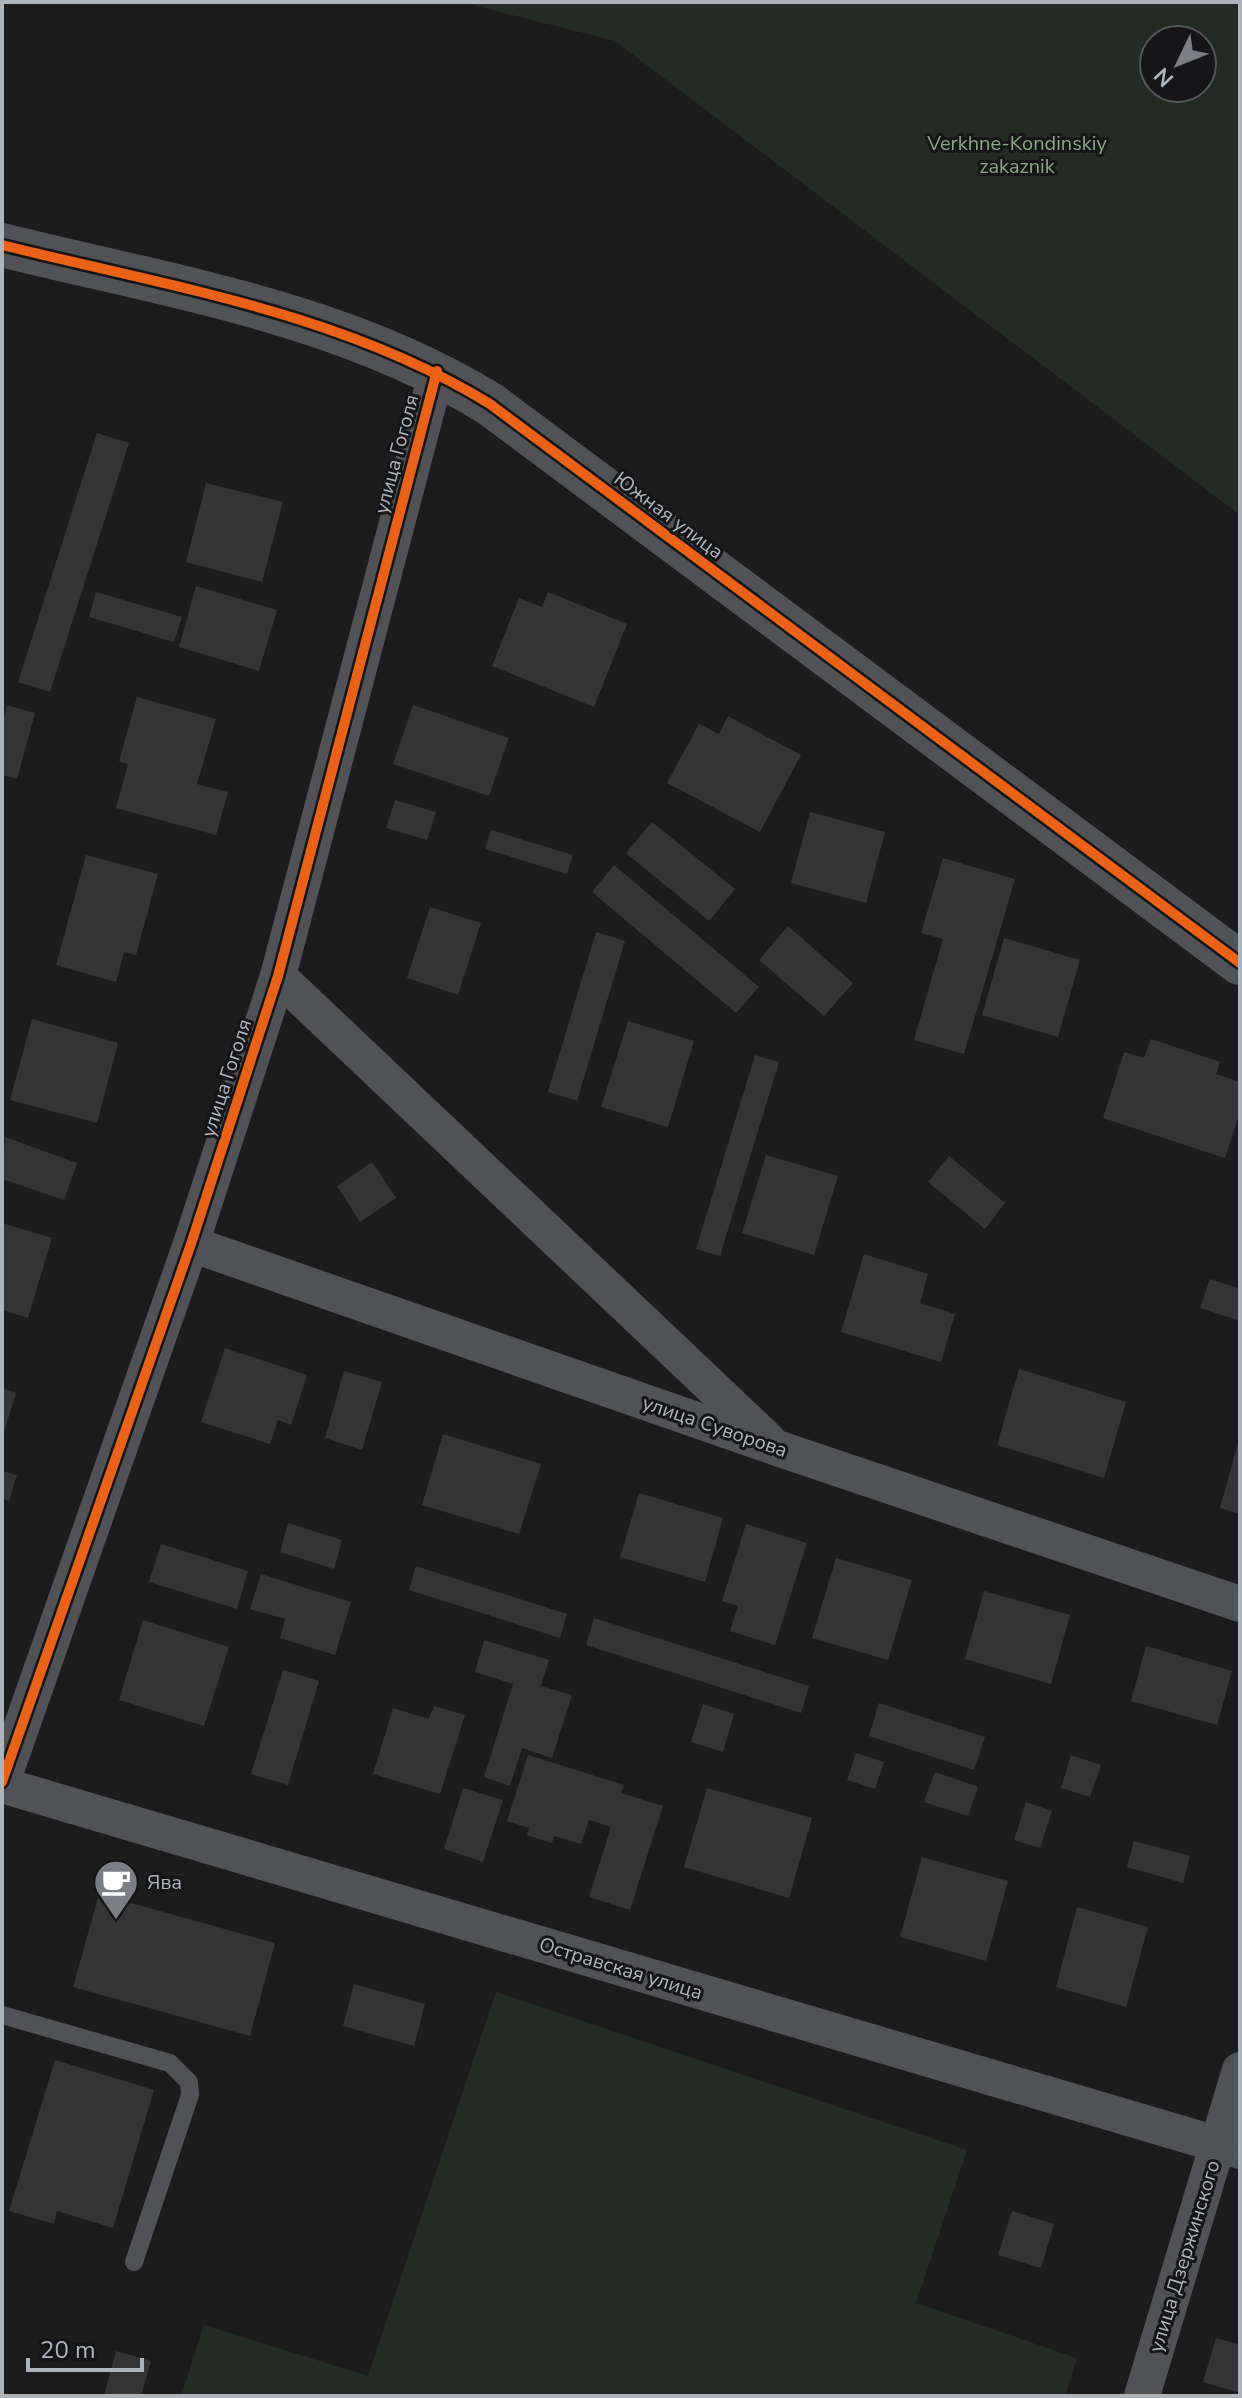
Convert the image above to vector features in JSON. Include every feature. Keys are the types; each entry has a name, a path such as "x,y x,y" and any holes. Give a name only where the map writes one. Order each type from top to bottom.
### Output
{"street":[{"name":"Южная улица","path":"2,245 297,319 371,342 437,371 490,404 1240,963"},
{"name":"улица Гоголя","path":"2,1783 191,1244 278,976 437,371"},
{"path":"278,976 777,1448"},
{"name":"улица Суворова","path":"191,1244 777,1448 1240,1604"},
{"name":"Остравская улица","path":"2,1783 1229,2148"},
{"name":"улица Дзержинского","path":"1142,2396 1229,2148 1240,2070"}],"lane":[{"path":"2,2015 170,2063 189,2082 190,2095 134,2262"}],"green space":[{"name":"Verkhne-Kondinskiy zakaznik","path":"461,2 1240,2 1240,515 615,41"},
{"path":"496,1992 967,2150 916,2303 1077,2358 1065,2396 181,2396 204,2325 368,2376"}],"building":[{"path":"97,433 129,443 50,692 18,682"},
{"path":"206,483 283,502 262,582 186,562"},
{"path":"196,586 277,610 259,671 179,647"},
{"path":"96,592 182,617 174,642 89,617"},
{"path":"548,592 627,624 594,707 492,666 519,598 542,607"},
{"path":"137,697 216,719 197,784 228,792 216,835 116,808 128,764 119,761"},
{"path":"7,705 35,713 17,779 2,775 2,725"},
{"path":"413,705 509,738 489,796 393,764"},
{"path":"728,716 801,755 760,832 667,783 699,724 719,734"},
{"path":"395,800 436,812 427,840 386,828"},
{"path":"810,812 885,832 866,903 791,883"},
{"path":"652,822 735,889 709,921 626,853"},
{"path":"491,830 573,855 567,874 485,849"},
{"path":"86,855 158,874 136,955 124,952 116,982 56,965"},
{"path":"943,858 1015,879 964,1054 914,1040 943,939 921,933"},
{"path":"614,865 759,987 736,1013 592,892"},
{"path":"430,907 481,923 458,995 407,978"},
{"path":"788,926 853,983 824,1016 759,960"},
{"path":"596,932 625,941 577,1101 548,1092"},
{"path":"1004,938 1080,960 1058,1037 982,1015"},
{"path":"32,1019 118,1043 97,1123 10,1100"},
{"path":"628,1021 694,1041 668,1127 601,1107"},
{"path":"1151,1039 1220,1062 1216,1074 1240,1082 1240,1112 1225,1158 1103,1118 1124,1052 1144,1058"},
{"path":"755,1055 779,1062 720,1256 696,1249"},
{"path":"5,1137 77,1163 64,1200 2,1179"},
{"path":"766,1155 838,1176 814,1255 742,1233"},
{"path":"949,1156 1005,1203 985,1229 928,1182"},
{"path":"372,1162 396,1198 360,1222 337,1186"},
{"path":"2,1223 52,1238 28,1318 2,1310"},
{"path":"864,1254 928,1274 920,1303 955,1314 941,1362 841,1332"},
{"path":"1210,1279 1240,1289 1240,1321 1200,1308"},
{"path":"225,1348 307,1375 291,1425 278,1420 270,1444 201,1422"},
{"path":"1019,1369 1126,1402 1104,1478 997,1445"},
{"path":"344,1371 382,1382 362,1450 325,1438"},
{"path":"2,1388 16,1393 3,1435 2,1434"},
{"path":"443,1434 541,1464 519,1534 422,1505"},
{"path":"1240,1443 1240,1514 1220,1508"},
{"path":"2,1471 17,1475 9,1501 2,1498"},
{"path":"639,1493 723,1518 705,1582 620,1557"},
{"path":"288,1523 342,1540 334,1569 280,1552"},
{"path":"746,1524 807,1543 775,1645 730,1631 738,1606 722,1601"},
{"path":"161,1544 248,1571 237,1609 149,1582"},
{"path":"836,1558 912,1580 888,1660 812,1638"},
{"path":"416,1566 567,1614 560,1638 409,1590"},
{"path":"261,1574 351,1602 335,1655 280,1638 285,1619 250,1609"},
{"path":"984,1591 1070,1615 1051,1684 965,1659"},
{"path":"594,1618 809,1686 801,1713 586,1645"},
{"path":"143,1620 229,1647 204,1726 119,1700"},
{"path":"484,1640 549,1660 541,1686 572,1695 552,1758 522,1748 510,1786 484,1777 513,1684 475,1672"},
{"path":"1146,1646 1232,1671 1217,1725 1131,1701"},
{"path":"283,1670 319,1681 288,1785 251,1774"},
{"path":"879,1703 985,1737 974,1770 869,1736"},
{"path":"703,1704 734,1714 723,1752 691,1742"},
{"path":"434,1706 465,1715 440,1794 373,1774 393,1708 429,1719"},
{"path":"856,1753 884,1762 875,1789 847,1780"},
{"path":"528,1755 624,1785 621,1793 663,1806 630,1910 589,1897 611,1827 589,1820 581,1844 554,1836 552,1843 527,1835 529,1828 507,1821"},
{"path":"1071,1755 1101,1765 1090,1797 1061,1788"},
{"path":"935,1772 978,1787 968,1816 924,1802"},
{"path":"463,1788 503,1800 483,1862 444,1849"},
{"path":"707,1788 812,1818 789,1898 684,1867"},
{"path":"1026,1802 1052,1811 1040,1848 1014,1840"},
{"path":"1134,1841 1190,1856 1183,1883 1127,1867"},
{"path":"922,1857 1008,1881 986,1961 900,1937"},
{"path":"99,1894 275,1943 250,2036 73,1987"},
{"path":"1077,1907 1148,1927 1126,2007 1056,1987"},
{"path":"354,1984 425,2004 414,2046 343,2026"},
{"path":"55,2060 154,2090 113,2228 57,2211 54,2224 9,2211"},
{"path":"1012,2211 1054,2224 1041,2268 998,2255"},
{"path":"1216,2338 1240,2345 1240,2393 1203,2382"},
{"path":"116,2351 151,2361 141,2396 104,2396"}],"cycle path":[{"path":"2,245 190,289 314,325 434,373 490,404 1240,963"},
{"path":"2,1782 191,1244 278,976 437,371"}],"place":[{"name":"Ява","path":"116,1921"}]}
